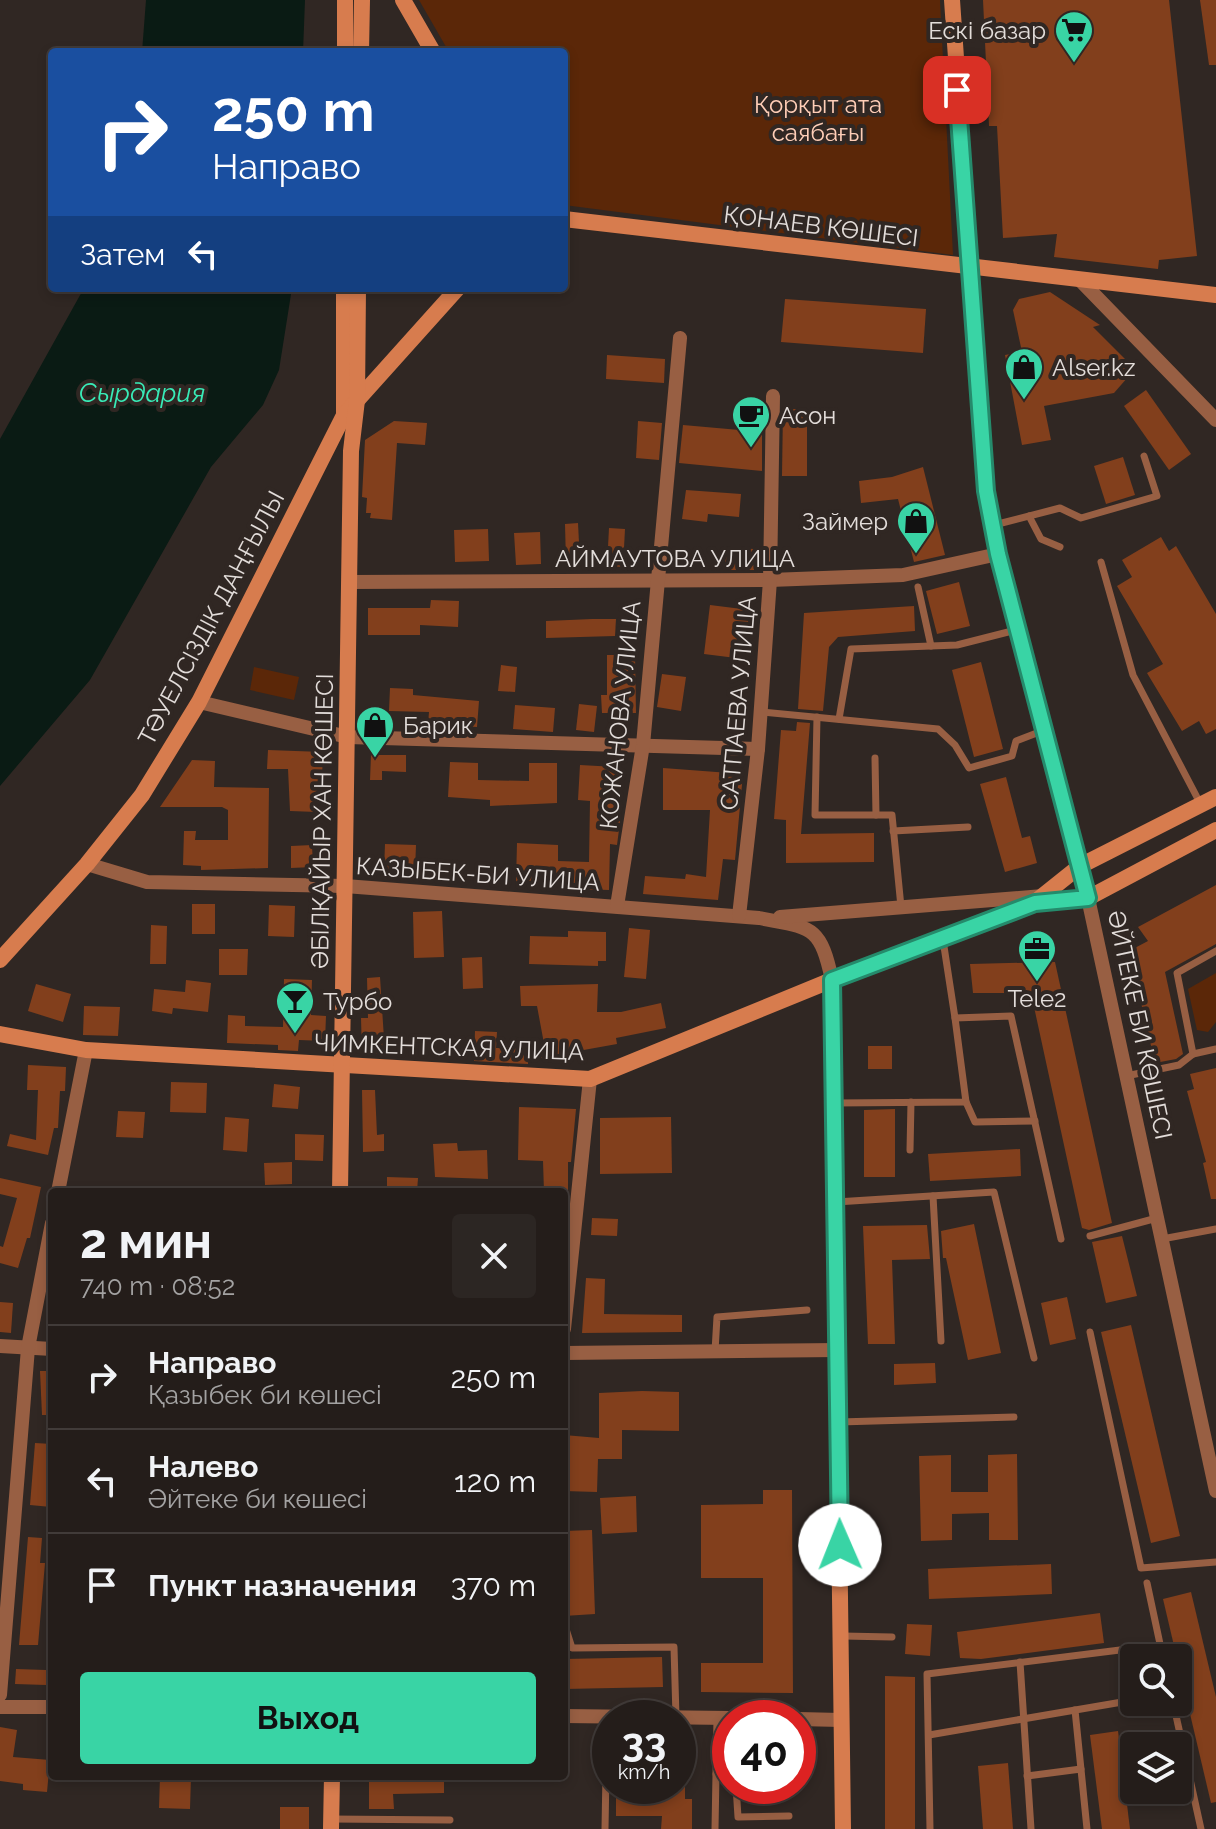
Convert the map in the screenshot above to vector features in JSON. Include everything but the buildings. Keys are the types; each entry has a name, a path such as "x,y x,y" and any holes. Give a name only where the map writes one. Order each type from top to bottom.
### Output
{"street":[{"path":"345,0 345,48"},
{"path":"361,48 362,0"},
{"path":"403,0 431,48"},
{"name":"ӘЙТЕКЕ БИ КӨШЕСІ","path":"952,0 968,269 986,491 992,526 1088,898 1216,1491"},
{"name":"ҚОНАЕВ КӨШЕСІ","path":"568,219 968,269 1216,295"},
{"path":"1081,281 1216,420"},
{"path":"344,292 344,415 351,451"},
{"path":"351,451 357,400 358,292"},
{"name":"ТӘУЕЛСІЗДІК ДАҢҒЫЛЫ","path":"0,960 87,864 142,795 199,702 344,415 454,292"},
{"name":"КОЖАНОВА УЛИЦА","path":"617,906 643,745 680,338"},
{"name":"САТПАЕВА УЛИЦА","path":"739,916 758,749 770,580 773,396"},
{"name":"ӘБІЛҚАЙЫР ХАН КӨШЕСІ","path":"340,1188 351,451"},
{"name":"АЙМАУТОВА УЛИЦА","path":"350,582 770,580 903,575 998,554"},
{"path":"199,702 348,737 758,749"},
{"path":"1039,899 1080,866 1208,801"},
{"path":"759,918 1088,898 1216,830"},
{"name":"КАЗЫБЕК-БИ УЛИЦА","path":"87,864 147,882 345,886 759,918 804,927 815,934 824,945 832,980"},
{"name":"ЧИМКЕНТСКАЯ УЛИЦА","path":"0,1034 86,1050 590,1079 1039,899"},
{"path":"832,980 843,1829"},
{"path":"59,1188 86,1050"},
{"path":"568,1291 590,1079"},
{"path":"0,1695 28,1348 47,1277"},
{"path":"0,1346 48,1349"},
{"path":"568,1353 838,1350"},
{"path":"0,1707 48,1707"},
{"path":"568,1716 592,1716"},
{"path":"816,1719 841,1720"},
{"path":"331,1824 332,1780"}],"lane":[{"path":"992,526 1060,508 1081,518 1157,496 1144,456"},
{"path":"1029,516 1041,539 1060,547"},
{"path":"1101,562 1133,675 1208,801"},
{"path":"918,587 931,646"},
{"path":"839,719 851,649 957,645 1018,629"},
{"path":"761,712 938,729 955,745 969,768 1012,756 1016,741 1044,731"},
{"path":"817,717 815,815 892,815 901,907"},
{"path":"875,758 876,815"},
{"path":"893,831 968,827"},
{"path":"943,938 966,1102 975,1122 1035,1121"},
{"path":"1193,1054 1177,973 1216,951"},
{"path":"955,1018 1011,1016 1061,1239"},
{"path":"1126,1076 1179,1065 1193,1054 1216,1049"},
{"path":"910,1150 911,1102"},
{"path":"834,1103 966,1102"},
{"path":"836,1202 994,1192 1034,1358"},
{"path":"933,1196 941,1341"},
{"path":"1090,1236 1157,1218"},
{"path":"1162,1239 1216,1229"},
{"path":"715,1351 717,1317 807,1310"},
{"path":"1090,1332 1141,1568 1216,1562"},
{"path":"839,1422 1014,1417"},
{"path":"1147,1583 1160,1644"},
{"path":"568,1635 572,1648 674,1647 676,1700"},
{"path":"840,1636 892,1637"},
{"path":"930,1829 927,1674 1120,1650"},
{"path":"1020,1662 1031,1829"},
{"path":"929,1735 1120,1702"},
{"path":"1075,1710 1087,1829"},
{"path":"1176,1716 1201,1829"},
{"path":"1027,1776 1081,1769"},
{"path":"605,1804 605,1829"},
{"path":"715,1804 715,1829"},
{"path":"737,1804 738,1817 789,1816"},
{"path":"331,1824 450,1820"}],"green space":[{"name":"Қорқыт ата саябағы","path":"419,0 940,0 953,255 568,206 568,48 447,48"},
{"path":"254,667 299,677 294,700 250,690"},
{"path":"1216,973 1216,1022 1208,1032 1197,1030 1188,989"}],"water":[{"path":"146,0 305,0 303,48 142,48"},
{"name":"Сырдария","path":"82,292 291,292 279,370 263,405 211,467 90,680 0,786 0,439"}],"place":[{"name":"Ескі базар","path":"1074,64"},
{"name":"Alser.kz","path":"1024,401"},
{"name":"Асон","path":"751,449"},
{"name":"Займер","path":"916,555"},
{"name":"Барик","path":"375,759"},
{"name":"Tele2","path":"1037,983"},
{"name":"Турбо","path":"295,1035"}],"route":[{"path":"840,1545 832,980 1035,903 1088,898 994,539 986,491 957,90"}]}
